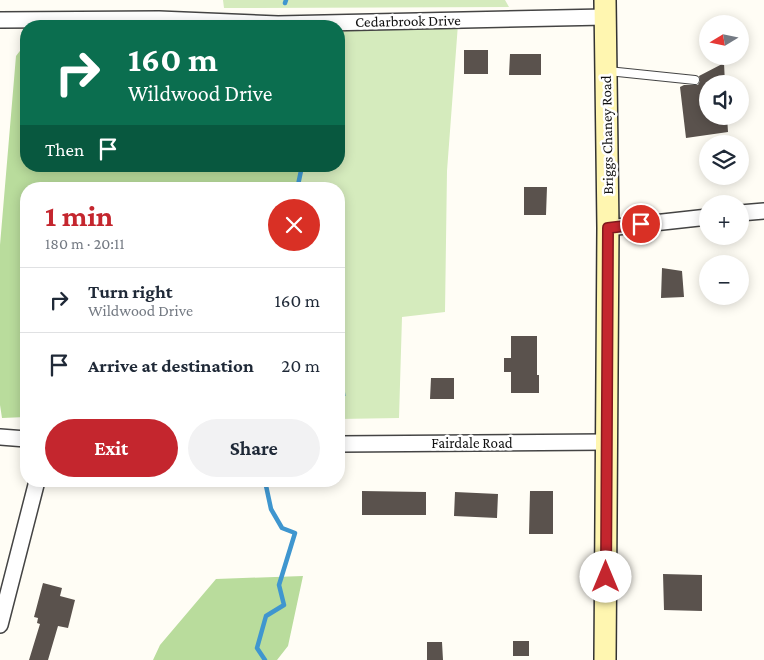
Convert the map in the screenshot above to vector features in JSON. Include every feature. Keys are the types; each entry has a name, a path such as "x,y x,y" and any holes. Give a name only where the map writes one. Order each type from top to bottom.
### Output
{"main road":[{"name":"Briggs Chaney Road","path":"605,8 608,228 605,660"}],"street":[{"name":"Cedarbrook Drive","path":"345,21 605,8"},
{"name":"Cedarbrook Drive","path":"0,20 159,20"},
{"path":"749,212 764,211"},
{"path":"608,228 699,218"},
{"path":"0,437 20,439"},
{"name":"Fairdale Road","path":"345,444 606,442"},
{"path":"0,625 35,487"}],"lane":[{"path":"606,71 695,80"}],"green space":[{"path":"223,0 505,0 509,7 224,8"},
{"path":"458,24 447,171 445,312 402,317 399,418 345,419 345,182 299,182 301,172 345,172 345,27"},
{"path":"20,51 20,172 301,172 299,182 20,182 20,417 2,418 0,405 0,245 16,56"},
{"path":"303,576 288,646 277,660 153,660 160,645 216,579"}],"building":[{"path":"464,50 488,50 488,74 464,74"},
{"path":"510,54 541,54 541,75 509,75"},
{"path":"720,65 724,65 725,75 701,75"},
{"path":"699,83 699,125 728,125 728,132 686,138 680,87 684,85 698,85"},
{"path":"524,187 547,187 546,215 524,215"},
{"path":"662,268 682,271 684,297 661,298"},
{"path":"511,336 537,336 539,393 511,393 511,372 504,372 504,358 511,358"},
{"path":"431,378 454,378 454,399 430,399"},
{"path":"362,491 426,492 426,515 362,515"},
{"path":"530,491 553,491 553,534 529,534"},
{"path":"455,492 498,494 497,518 454,516"},
{"path":"663,574 702,575 702,611 664,610"},
{"path":"43,583 62,588 60,596 75,600 68,628 58,626 48,660 29,660 40,624 37,623 38,618 34,617"},
{"path":"513,641 529,641 529,656 513,656"},
{"path":"427,642 442,642 443,660 427,660"}],"waterway":[{"path":"299,182 301,172"},
{"path":"265,660 257,648 266,616 284,605 279,585 295,533 282,528 271,509 266,487"}],"route":[{"path":"606,577 608,228 641,224"}]}
